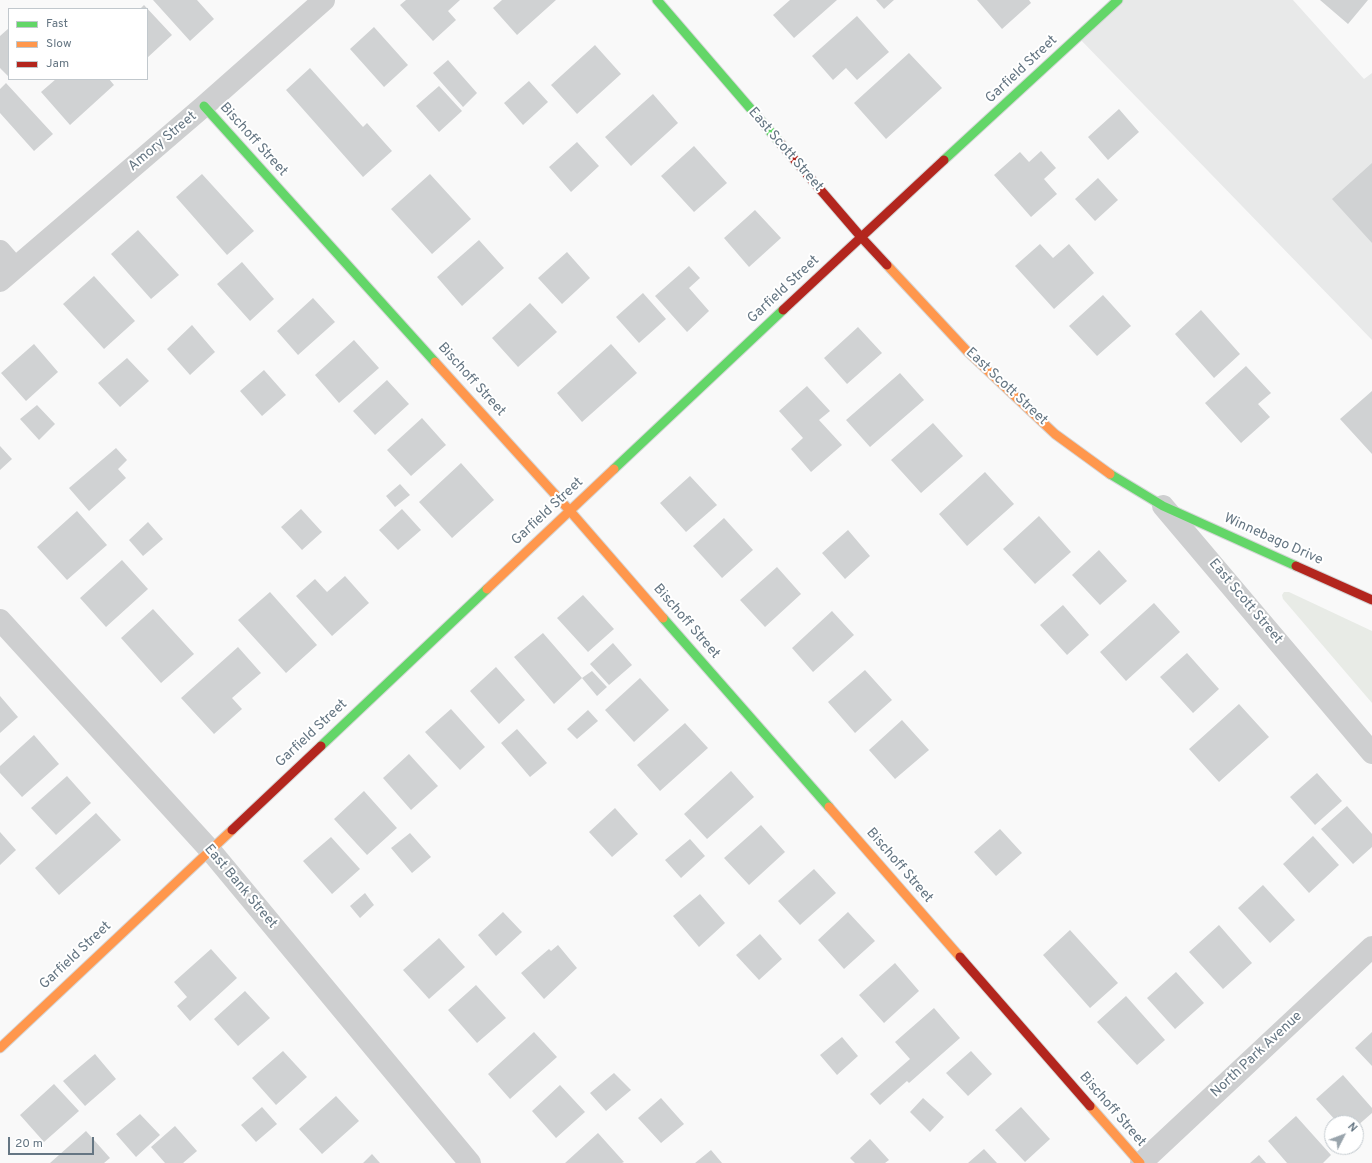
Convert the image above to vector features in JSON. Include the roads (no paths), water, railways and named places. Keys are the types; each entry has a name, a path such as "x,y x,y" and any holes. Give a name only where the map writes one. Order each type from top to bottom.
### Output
{"street":[{"name":"Amory Street","path":"7,275 204,106 324,0"},
{"name":"East Scott Street","path":"657,0 861,237 967,351 1056,434 1109,473 1163,506 1372,753"},
{"name":"Garfield Street","path":"0,1048 861,237 1118,0"},
{"name":"Bischoff Street","path":"204,106 570,510 1140,1163"},
{"path":"0,251 7,275"},
{"name":"Winnebago Drive","path":"1163,506 1372,600"},
{"name":"East Bank Street","path":"0,620 210,850 470,1163"},
{"name":"North Park Avenue","path":"1140,1163 1372,946"}]}
